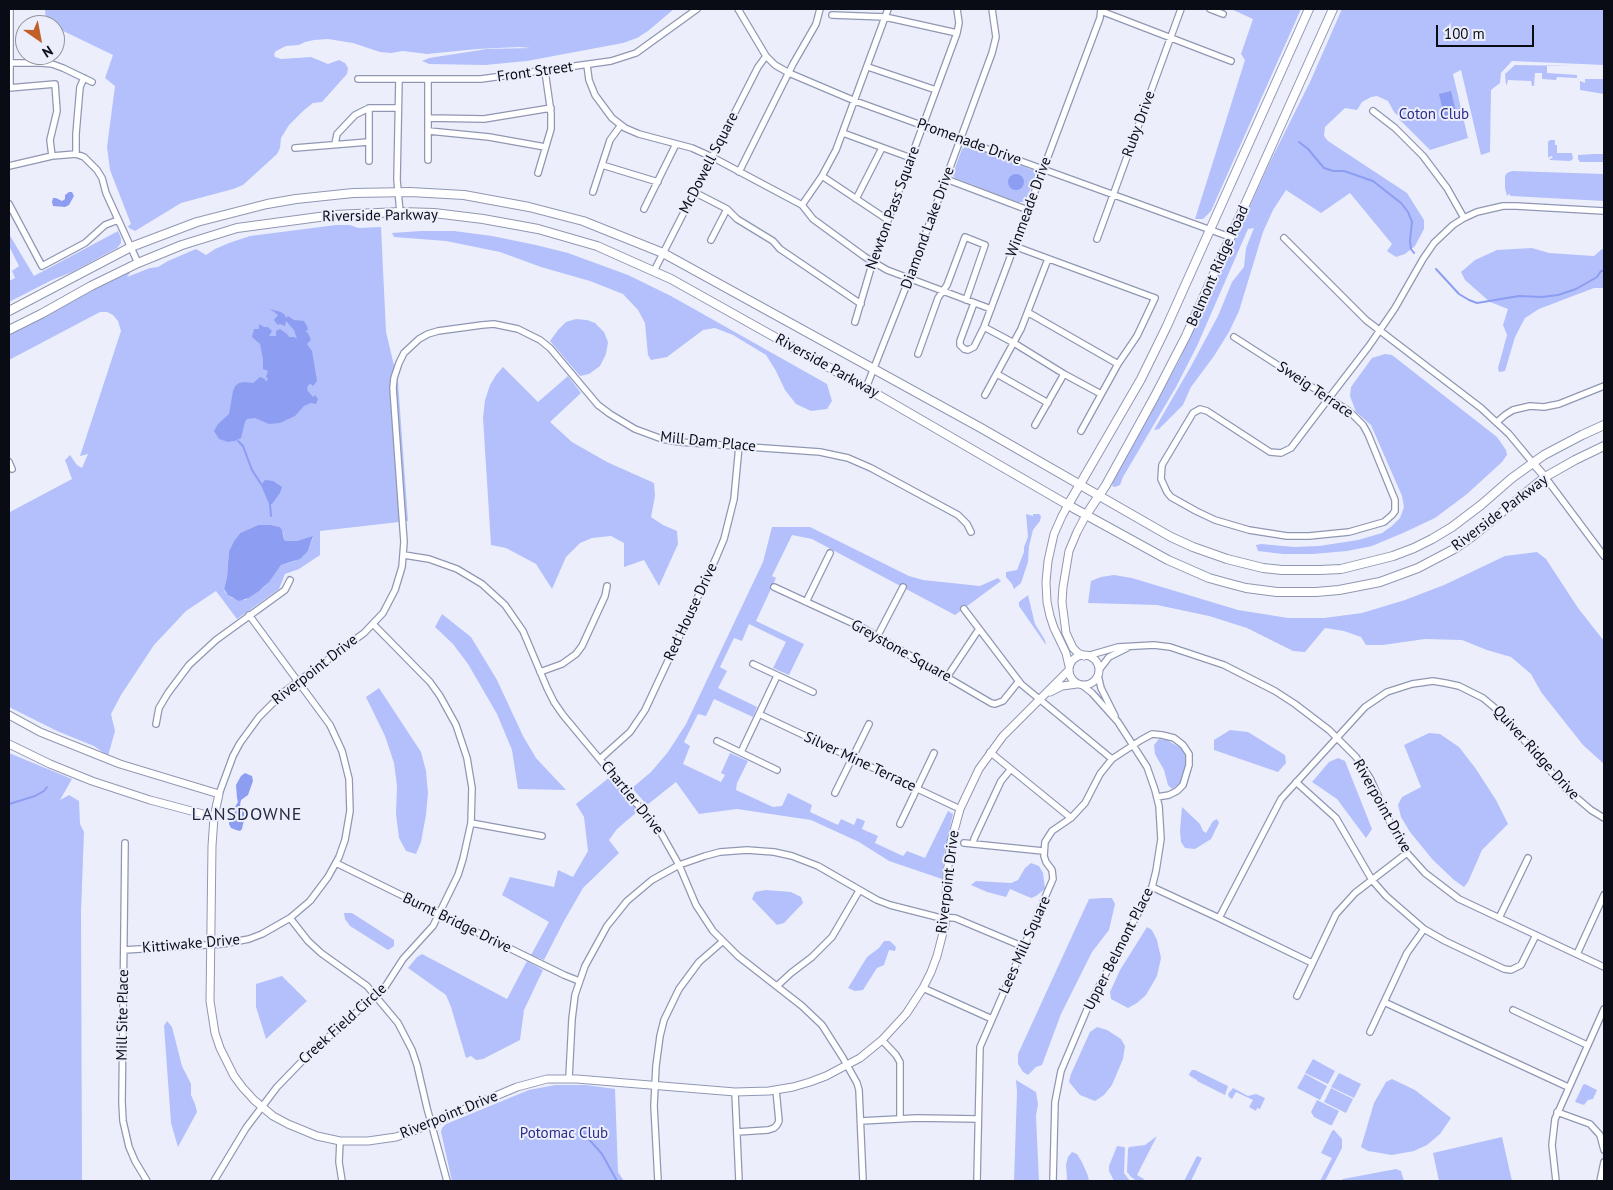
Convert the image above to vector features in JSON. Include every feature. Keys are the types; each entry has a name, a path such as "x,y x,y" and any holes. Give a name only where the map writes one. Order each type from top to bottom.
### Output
{"main road":[{"name":"Belmont Ridge Road","path":"1068,505 1153,356 1170,322 1309,9"},
{"name":"Belmont Ridge Road","path":"1086,514 1099,495 1167,374 1199,308 1333,9"},
{"name":"Riverside Parkway","path":"9,311 131,247 218,215 267,204 329,195 398,192 464,195 529,207 583,221 664,253 1171,537 1218,556 1262,568 1282,570 1341,569 1392,556 1432,539 1469,514 1533,463 1562,444 1604,426"},
{"name":"Riverside Parkway","path":"9,330 138,263 182,245 237,228 334,215 400,212 482,219 538,229 597,246 654,270 1168,560 1209,578 1246,588 1294,593 1338,590 1380,582 1436,560 1473,536 1545,477 1604,446"}],"street":[{"path":"10,9 10,88 55,84 56,111 50,140 52,156"},
{"name":"Front Street","path":"358,79 481,79 617,60 636,53 697,9"},
{"name":"Promenade Drive","path":"738,9 766,56 775,65 789,73 855,101 1230,238"},
{"path":"738,172 816,24 820,9"},
{"path":"802,205 822,176 836,150 888,9"},
{"name":"Newton Pass Square","path":"855,322 873,262 957,33 959,24 957,9"},
{"name":"Diamond Lake Drive","path":"866,388 909,279 994,45 996,29 992,9"},
{"name":"Ruby Drive","path":"1096,239 1114,195 1181,9"},
{"path":"1210,9 1223,14"},
{"path":"1101,10 1231,61"},
{"name":"Winmeade Drive","path":"974,303 960,341 960,345 968,350 974,347 984,327 1100,18 1101,10"},
{"path":"832,16 885,16 957,33"},
{"name":"McDowell Square","path":"654,270 758,67 766,56"},
{"path":"10,63 52,64 92,82"},
{"path":"587,65 595,95 612,118 621,125 639,134 692,148 712,157 802,205 813,219 873,262 909,279 991,309"},
{"path":"868,67 936,90"},
{"path":"538,173 551,129 545,71"},
{"path":"76,154 80,87 84,78"},
{"path":"399,79 398,192 400,212"},
{"path":"428,80 428,160"},
{"path":"335,144 337,134 351,118 360,112 370,108 398,108"},
{"path":"369,161 370,108"},
{"path":"428,118 484,119 550,108"},
{"path":"1373,111 1396,128 1424,156 1447,188 1464,218"},
{"path":"593,192 610,140 621,125"},
{"path":"428,131 545,147"},
{"path":"843,133 911,158"},
{"path":"295,148 368,142"},
{"path":"644,208 676,144"},
{"path":"856,199 882,148"},
{"path":"9,166 52,156 76,154 84,157 97,170 138,263"},
{"path":"602,165 658,182"},
{"path":"822,176 888,220"},
{"path":"946,179 1028,210"},
{"path":"694,192 727,209 737,219 773,241 780,249 861,304"},
{"path":"9,204 42,266 85,243 105,225 118,220"},
{"path":"1329,398 1395,308 1434,243 1453,225 1464,218 1490,208 1510,206 1604,211"},
{"path":"711,240 727,209"},
{"path":"918,354 938,298 943,291 964,237 986,245 966,300"},
{"path":"1284,238 1379,331 1497,422 1545,477 1604,556"},
{"path":"1014,246 1155,298 1137,336 1118,364 1080,431"},
{"path":"984,395 1029,313 1048,259"},
{"path":"1029,313 1118,364"},
{"name":"Mill Dam Place","path":"404,555 393,388 399,363 404,353 419,339 438,331 482,325 506,326 535,337 550,348 598,405 635,429 656,437 679,442 820,452 848,458 871,468 958,516 967,524 971,532"},
{"path":"984,327 1101,394"},
{"name":"Sweig Terrace","path":"1234,337 1329,398 1357,418 1368,434 1395,500 1395,511 1384,522 1366,528 1309,536 1267,534 1232,526 1196,511 1171,496 1163,486 1162,465 1192,413 1196,410 1206,411 1270,452 1281,453 1291,448 1329,398"},
{"path":"997,374 1048,403"},
{"path":"1035,426 1064,374"},
{"path":"1497,422 1505,415 1521,407 1544,407 1559,404 1604,386"},
{"name":"Red House Drive","path":"600,759 630,732 645,710 716,558 724,539 734,499 739,446"},
{"path":"9,462 12,469"},
{"name":"Upper Belmont Place","path":"1068,505 1054,534 1048,561 1046,582 1050,616 1071,678 1092,693 1118,722"},
{"name":"Upper Belmont Place","path":"1053,1181 1055,1102 1061,1071 1088,1007 1152,887 1160,838 1157,797 1147,767 1118,722 1101,688 1095,661 1078,653 1073,648 1066,633 1062,602 1063,587 1070,551 1086,514"},
{"path":"806,602 830,553"},
{"name":"Riverpoint Drive","path":"404,555 395,590 383,613 357,638 298,681 271,704 250,729 233,756 219,794 214,817 210,1001 215,1033 220,1048 234,1076 261,1107 302,1131 340,1141 381,1140 396,1137 517,1087 548,1079 569,1078 736,1092 776,1090 810,1082 847,1066 882,1040 906,1014 923,988 937,956 946,917 949,854 960,809 976,775 990,752 1008,730 1069,668"},
{"name":"Chartier Drive","path":"404,555 429,559 457,569 495,594 510,611 523,631 547,688 563,715 652,820 671,849 696,905 708,924 722,942 802,1006 822,1025 859,1090 863,1181"},
{"path":"156,724 159,708 189,665 216,640 285,590 290,580"},
{"path":"540,672 562,664 576,654 582,646 605,596 607,586"},
{"name":"Greystone Square","path":"774,587 877,637 991,703 995,704 1003,701 1019,681"},
{"path":"877,637 903,587"},
{"path":"964,609 1019,681 1112,759"},
{"name":"Kittiwake Drive","path":"124,950 234,942 276,927 310,901 336,863 345,840 350,811 350,787 347,765 340,744 330,724 250,615"},
{"name":"Creek Field Circle","path":"214,1181 232,1148 261,1107 291,1071 376,996 391,979 409,951 433,926 463,859 471,823 472,788 462,741 449,710 425,675 373,624"},
{"path":"947,677 979,629"},
{"name":"Riverpoint Drive","path":"1085,656 1118,647 1154,645 1170,647 1243,674 1295,704 1337,737 1363,767 1407,853 1425,873 1459,899 1604,968"},
{"name":"Riverpoint Drive","path":"1098,672 1109,657 1131,646"},
{"path":"1069,668 1075,658 1085,656"},
{"path":"753,664 813,692"},
{"path":"1080,685 1094,682 1098,672"},
{"path":"741,752 777,676"},
{"name":"Quiver Ridge Drive","path":"1219,918 1276,807 1296,782 1365,707 1387,692 1406,685 1433,682 1459,686 1492,704 1564,787 1591,810 1604,818"},
{"name":"Riverpoint Drive","path":"1039,699 1060,687 1080,685"},
{"name":"Silver Mine Terrace","path":"759,714 960,809"},
{"path":"9,716 40,732 120,764 219,794"},
{"path":"835,793 869,724"},
{"path":"964,843 1043,850 1045,842 1052,831 1071,818 1085,803 1100,774 1112,759 1152,734 1174,738 1184,745 1189,754 1189,765 1183,785 1169,795 1157,797"},
{"path":"716,741 777,770"},
{"path":"9,744 50,764 92,781 150,800 214,817"},
{"path":"990,752 1071,818"},
{"path":"900,824 934,753"},
{"path":"973,844 1001,781 1011,769"},
{"path":"1296,782 1336,818 1372,880 1386,896 1424,929 1453,945 1504,969 1511,970 1521,965 1536,935"},
{"path":"471,823 542,836"},
{"name":"Mill Site Place","path":"125,843 123,1121 129,1147 147,1181"},
{"path":"569,1078 572,1009 579,981 600,938 616,914 639,890 652,880 679,865 705,856 720,852 747,850 774,852 792,856 834,874 859,891 890,905 937,917 963,921 1024,947"},
{"name":"Lees Mill Square","path":"977,1181 979,1052 1053,880 1054,874 1046,862 1043,850"},
{"path":"1297,996 1336,914 1346,902 1407,853"},
{"path":"1499,918 1528,858"},
{"name":"Burnt Bridge Drive","path":"336,863 579,981"},
{"path":"1152,887 1312,963"},
{"path":"777,986 812,957 832,937 859,891"},
{"path":"1577,954 1604,895"},
{"path":"290,918 308,941 336,966 359,979 398,1022 412,1050 447,1181"},
{"path":"1370,1032 1407,953 1424,929"},
{"path":"658,1181 654,1106 657,1053 660,1036 671,1004 688,975 699,962 722,942"},
{"path":"923,988 992,1019"},
{"path":"1384,1002 1568,1087"},
{"path":"1556,1181 1552,1145 1557,1112 1604,1009"},
{"path":"1513,1010 1587,1045"},
{"path":"882,1040 900,1062 900,1119"},
{"path":"737,1132 768,1130 777,1125 779,1121 776,1090"},
{"path":"736,1092 739,1181"},
{"path":"1557,1112 1590,1124 1600,1135 1604,1150"},
{"path":"861,1121 978,1119"},
{"path":"340,1141 339,1162 342,1181"},
{"path":"1600,1181 1604,1162"}],"green space":[{"path":"45,9 674,9 648,31 637,38 623,43 527,61 485,65 429,64 422,61 429,58 487,49 531,48 477,49 427,54 403,51 391,53 380,52 353,43 328,39 286,46 276,51 275,57 281,59 311,57 328,64 339,60 345,63 348,68 347,74 322,102 313,103 289,125 281,138 277,154 243,185 181,203 135,231 128,226 131,224 110,170 107,147 115,86 105,78 113,55 65,32 65,15 45,15"},
{"path":"1233,9 1301,9 1211,211 1203,219 1195,219 1245,60 1241,54 1253,19"},
{"name":"Coton Club","path":"1342,9 1604,9 1604,65 1512,61 1501,73 1500,83 1491,90 1490,152 1481,155 1461,70 1453,74 1468,138 1430,150 1399,119 1400,116 1394,112 1388,101 1377,96 1362,102 1357,110 1345,108 1325,127 1324,136 1328,141 1407,193 1424,220 1424,229 1415,246 1405,254 1396,257 1387,251 1392,244 1350,193 1321,213 1286,190 1273,210 1263,232 1239,311 1229,332 1191,387 1183,405 1159,429 1154,430 1218,316 1232,282 1244,267 1246,248 1254,228 1248,229 1197,346 1176,387 1120,485 1112,486 1114,478 1179,361 1269,164 1310,82"},
{"path":"1515,65 1576,66 1547,66 1547,73 1577,75 1577,78 1557,77 1556,80 1542,79 1542,73 1535,73 1534,86 1532,86 1531,81 1508,80 1506,85 1505,74"},
{"path":"1585,79 1604,79 1604,94 1580,90 1580,81 1585,83"},
{"path":"1555,140 1557,153 1572,153 1573,159 1570,161 1549,160 1553,157 1548,158 1548,142"},
{"path":"968,145 1035,171 1035,178 1025,202 1018,202 953,176 962,149"},
{"path":"1604,154 1604,162 1580,162 1578,159 1578,155"},
{"path":"1512,171 1604,174 1604,201 1511,196 1509,194 1507,196 1505,176"},
{"path":"336,225 350,225 358,228 381,227 386,332 398,382 408,521 320,531 320,555 299,569 285,574 279,589 237,619 216,591 186,611 154,645 121,695 111,714 115,731 108,756 94,746 57,731 9,707 9,511 72,479 65,460 70,455 77,465 82,468 88,454 80,456 121,331 118,321 113,315 107,312 100,312 9,360 9,333 132,270 127,277 150,268 158,267 196,249 206,255 215,249 250,236","holes":["258,525 280,527 284,540 287,541 297,541 313,537 308,551 295,561 281,565 264,587 249,598 245,600 232,598 224,589 229,551 234,541 240,533"]},
{"path":"118,231 121,243 117,248 9,302 9,281 15,278 12,271 19,266 9,246 9,234 34,276"},
{"path":"454,231 536,245 568,253 628,275 671,296 827,384 832,401 827,409 811,411 796,404 785,390 766,355 733,335 715,328 703,330 667,357 651,360 648,355 645,323 638,310 623,294 590,281 541,267 500,252 446,241 394,237 392,233"},
{"path":"1532,248 1549,253 1594,256 1604,249 1604,288 1594,288 1539,309 1525,318 1515,337 1505,371 1499,372 1498,368 1507,335 1503,325 1508,309 1490,302 1465,280 1461,272 1475,260 1497,250"},
{"path":"576,319 595,323 604,332 608,342 606,354 600,366 589,374 580,376 550,341 566,322"},
{"path":"1385,354 1392,355 1497,437 1506,450 1507,455 1502,462 1467,494 1435,518 1372,546 1347,551 1313,554 1283,554 1258,551 1256,545 1261,544 1294,547 1319,546 1358,540 1382,533 1400,518 1404,507 1402,496 1371,425 1356,412 1350,396 1351,387 1372,358"},
{"path":"503,367 538,402 568,376 581,393 550,422 572,442 607,462 654,483 655,496 651,517 677,531 678,544 659,586 644,560 624,567 624,543 611,536 592,538 580,543 566,557 552,589 536,564 506,548 491,545 483,418 485,400 490,385"},
{"path":"1026,514 1033,516 1033,514 1039,514 1041,516 1040,521 1033,530 1028,562 1021,583 1014,589 1006,577 1006,572 1017,570 1024,552 1028,537"},
{"path":"772,527 810,527 909,576 923,580 980,586 998,578 1001,581 955,615 812,539 792,535 772,576 776,578 756,621 804,644 789,675 773,668 786,642 749,624 742,641 734,638 720,667 727,671 718,688 757,707 753,717 714,699 706,716 698,714 684,742 690,746 683,764 721,782 725,775 721,773 730,753 748,761 737,783 736,790 773,807 782,806 788,793 812,805 810,812 838,825 841,819 854,825 857,818 865,821 862,829 878,836 875,843 903,856 907,851 925,858 948,811 953,814 945,849 942,879 889,861 859,842 811,820 737,809 699,814 676,782 647,805 632,788 651,772 668,752 686,724 763,562"},
{"path":"1537,552 1546,559 1578,608 1604,641 1604,764 1583,745 1541,692 1531,674 1511,657 1462,640 1425,639 1383,645 1366,645 1361,637 1344,631 1325,628 1305,652 1293,651 1247,628 1209,616 1157,605 1088,603 1091,581 1114,575 1132,578 1238,610 1288,618 1324,618 1362,613 1405,600 1444,585 1505,556"},
{"path":"1028,595 1035,624 1046,645 1019,606 1019,602"},
{"path":"442,614 471,637 497,680 523,736 536,758 566,790 518,789 512,750 497,714 468,664 453,644 435,627"},
{"path":"379,688 421,752 426,771 428,793 426,815 421,842 416,854 406,851 399,838 394,763 385,736 366,697"},
{"path":"1230,730 1248,732 1285,755 1286,763 1278,772 1214,750 1214,740"},
{"path":"1429,733 1440,734 1459,747 1496,800 1508,824 1482,850 1464,887 1433,860 1410,832 1401,817 1398,805 1402,797 1421,787 1404,745"},
{"path":"1159,739 1167,740 1184,750 1186,760 1184,774 1179,785 1172,789 1168,785 1164,770 1155,754 1154,745"},
{"path":"9,753 72,779 60,800 69,795 79,801 80,824 84,832 81,912 82,1181 9,1181"},
{"path":"1338,758 1345,761 1372,829 1366,838 1337,799 1312,782 1329,762"},
{"path":"610,777 638,811 617,829 609,840 619,853 583,888 544,960 531,955 549,922 502,895 510,877 554,887 558,870 573,877 588,851 584,817 576,804"},
{"path":"1182,807 1200,824 1206,833 1213,821 1217,819 1219,823 1211,839 1195,849 1185,848 1181,842"},
{"path":"1031,863 1039,866 1043,873 1045,889 1031,898 1010,889 1006,897 971,885 976,881 1011,883 1018,880 1025,868"},
{"path":"766,890 791,892 801,897 803,903 784,923 777,925 752,899 755,892"},
{"path":"1112,898 1115,904 1109,930 1092,952 1061,1014 1042,1065 1036,1067 1028,1075 1023,1072 1018,1064 1018,1054 1089,899"},
{"path":"344,913 352,913 394,940 394,946 388,950 350,926 345,919"},
{"path":"1147,927 1152,930 1157,940 1161,958 1157,976 1146,995 1128,1008 1111,999 1110,992 1120,970"},
{"path":"884,941 890,941 896,947 895,951 889,950 884,965 877,968 863,990 855,991 848,988 867,957 879,948"},
{"path":"422,954 507,999 527,961 543,970 524,1010 520,1040 483,1059 476,1060 471,1056 466,1058 446,995 408,968"},
{"path":"282,976 307,1001 266,1039 256,1007 256,984"},
{"path":"167,1021 172,1027 182,1066 191,1084 191,1095 197,1112 178,1147 171,1123 164,1026"},
{"path":"1097,1027 1107,1030 1121,1039 1125,1046 1123,1059 1112,1085 1104,1095 1095,1101 1080,1095 1069,1082 1090,1032"},
{"path":"1313,1059 1335,1071 1328,1084 1305,1073"},
{"path":"1192,1070 1228,1086 1225,1095 1190,1076 1189,1074"},
{"path":"1339,1073 1361,1084 1354,1098 1331,1087"},
{"path":"1305,1074 1327,1086 1320,1100 1297,1088"},
{"path":"1392,1079 1415,1090 1451,1118 1440,1134 1427,1145 1414,1151 1392,1155 1368,1151 1361,1147 1374,1103 1386,1082"},
{"path":"1016,1080 1036,1092 1038,1104 1036,1116 1039,1181 1014,1181"},
{"path":"1585,1084 1597,1090 1593,1099 1588,1100 1584,1105 1575,1102"},
{"name":"Potomac Club","path":"555,1085 586,1085 615,1089 618,1172 624,1181 452,1181 441,1132 446,1124 529,1090"},
{"path":"1233,1088 1248,1096 1256,1094 1265,1098 1260,1109 1257,1108 1256,1111 1249,1107 1253,1100 1236,1092 1232,1099 1229,1097 1228,1094"},
{"path":"1331,1088 1353,1099 1346,1113 1324,1102"},
{"path":"1317,1100 1339,1111 1332,1125 1314,1117 1311,1112"},
{"path":"1334,1130 1342,1139 1342,1148 1325,1181 1320,1181 1332,1158 1321,1153"},
{"path":"1157,1136 1137,1175 1144,1179 1143,1181 1137,1181 1127,1172 1128,1149 1129,1147 1145,1145"},
{"path":"1502,1137 1512,1181 1439,1181 1433,1153"},
{"path":"1117,1146 1125,1148 1124,1173 1130,1181 1114,1181 1109,1171 1109,1166"},
{"path":"1072,1152 1077,1154 1082,1162 1089,1181 1066,1181 1066,1165 1068,1157"},
{"path":"1197,1156 1202,1158 1191,1181 1184,1181"},
{"path":"1396,1169 1401,1171 1404,1181 1340,1181 1343,1179"}],"shaded area":[{"path":"1451,91 1457,116 1445,119 1439,94"},
{"path":"1013,174 1019,174 1024,179 1022,188 1013,190 1008,185 1008,179"},
{"path":"69,192 72,192 74,196 69,205 65,207 53,206 53,198 62,201"},
{"path":"270,309 281,312 286,318 288,316 294,320 304,321 307,326 308,330 305,331 311,340 307,344 312,351 317,381 313,386 311,384 308,385 307,390 313,397 315,395 318,399 316,404 311,403 304,406 295,416 280,423 269,424 255,418 247,419 241,438 228,442 219,439 214,431 218,424 229,414 235,386 244,382 253,383 260,377 265,379 266,382 268,379 266,377 268,371 263,369 260,344 252,337 254,329 259,329 259,324 268,327 272,331 269,336 276,336 276,331 280,329 289,337 297,339 294,330 286,321 285,326 276,323 274,320 278,315"},
{"path":"265,480 273,481 282,487 272,504 269,504 261,485"},
{"path":"258,525 280,527 284,540 287,541 297,541 313,536 308,551 300,559 281,565 269,582 259,591 249,598 239,601 228,595 224,589 229,551 240,533"},
{"path":"245,773 252,776 253,781 248,795 241,800 240,805 245,815 240,831 231,828 229,817 238,802 236,785"}],"waterway":[{"path":"1299,142 1308,149 1324,168 1333,171 1344,171 1373,181 1401,203 1408,212 1412,222 1410,241 1411,249 1414,253"},
{"path":"1436,269 1459,294 1477,303 1519,296 1542,297 1558,295 1576,289 1597,277 1601,271 1604,271"},
{"path":"238,441 243,446 252,470 261,484"},
{"path":"270,504 271,516"},
{"path":"9,804 35,796 47,787"},
{"path":"582,1129 602,1154 617,1181"}],"district":[{"name":"LANSDOWNE","path":"247,815"}]}
